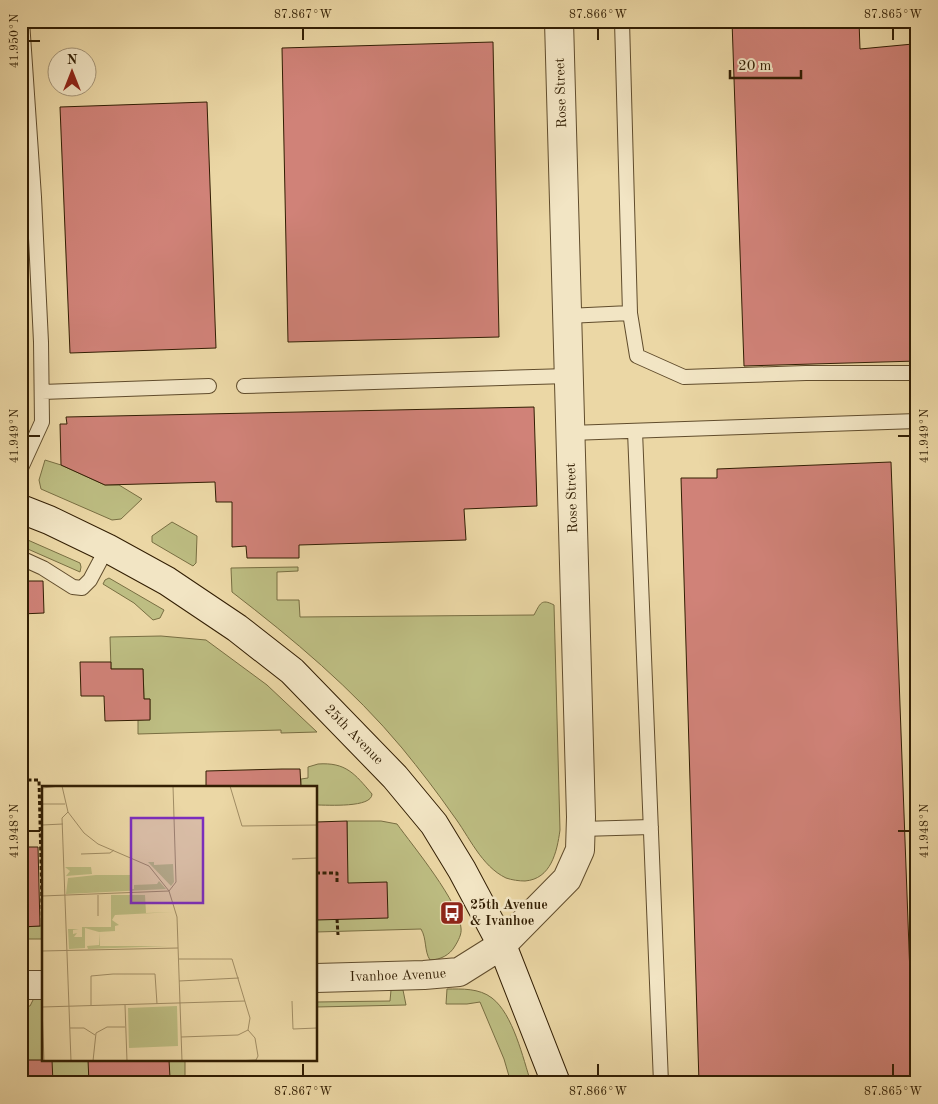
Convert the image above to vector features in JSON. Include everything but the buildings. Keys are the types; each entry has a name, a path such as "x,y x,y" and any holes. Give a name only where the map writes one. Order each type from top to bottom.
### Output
{"street":[{"name":"Rose Street","path":"502,945 567,879 580,850 581,829 559,21"},
{"name":"25th Avenue","path":"21,509 50,520 107,548 167,581 236,628 292,672 395,777 434,824 462,870 502,945 556,1083"},
{"name":"Ivanhoe Avenue","path":"318,978 424,975 459,972 502,945"},
{"path":"21,985 42,985"}],"lane":[{"path":"21,468 26,450 42,422 42,392 27,197 22,21"},
{"path":"622,21 630,313 637,356 684,377 806,373 917,373"},
{"path":"567,316 630,313"},
{"path":"244,386 568,376"},
{"path":"42,392 209,386"},
{"path":"570,433 917,422"},
{"path":"635,431 660,1083"},
{"path":"21,558 43,568 73,587 82,588 90,580 107,548"},
{"path":"581,829 651,827"}],"path":[{"path":"21,780 39,780 42,903"},
{"path":"318,873 337,873 337,883"},
{"path":"337,919 338,935"}],"green space":[{"path":"45,460 61,465 105,485 119,485 142,499 121,519 112,520 41,489 39,480"},
{"path":"172,522 197,536 196,563 193,566 152,542 152,536"},
{"path":"21,537 80,563 80,572 21,546"},
{"path":"298,567 298,571 277,572 277,600 299,600 300,617 534,615 541,603 546,602 554,605 560,830 557,847 551,863 541,875 525,881 513,880 497,873 489,866 428,781 383,726 322,666 232,592 231,568"},
{"path":"109,578 164,610 160,618 153,620 134,603 103,584"},
{"path":"161,636 206,640 267,685 317,732 281,733 281,730 138,734 138,720 150,719 150,699 144,699 143,669 111,669 110,637"},
{"path":"328,764 343,767 355,775 372,794 365,802 357,804 318,805 318,786 301,786 301,779 308,778 308,767"},
{"path":"347,821 381,821 397,824 445,890 459,917 460,935 453,949 441,958 430,960 421,929 318,932 318,859 347,858"},
{"path":"42,926 42,939 21,939 21,927"},
{"path":"447,989 482,992 499,1005 511,1025 521,1049 531,1083 511,1083 504,1059 480,1002 446,1004"},
{"path":"391,990 403,990 406,1005 318,1007 318,1002 390,1001"},
{"path":"34,998 42,998 42,1062 185,1062 185,1083 21,1083 21,1007 30,1006"}],"place":[{"name":"25th Avenue & Ivanhoe","path":"452,913"}]}
